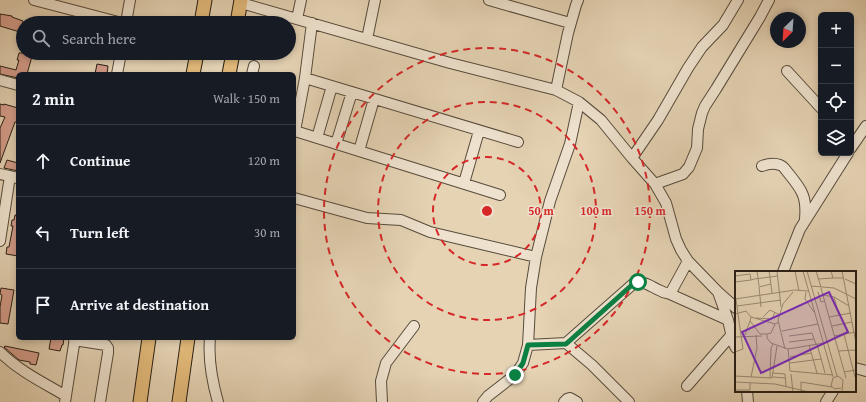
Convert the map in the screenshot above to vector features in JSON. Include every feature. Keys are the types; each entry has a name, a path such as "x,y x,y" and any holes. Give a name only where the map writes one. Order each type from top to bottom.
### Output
{"main road":[{"path":"202,16 205,0"},
{"path":"238,16 241,1"},
{"path":"193,72 196,60"},
{"path":"230,72 232,60"},
{"path":"140,402 149,340"},
{"path":"179,402 188,340"}],"street":[{"path":"127,16 130,0"},
{"path":"301,0 297,19 450,63 556,90 579,102 602,120 655,184 666,203 676,239 688,261 735,307"},
{"path":"367,39 375,0"},
{"path":"489,0 570,23"},
{"path":"556,90 570,23 578,0"},
{"path":"632,158 658,120 702,47 723,25 738,0"},
{"path":"655,184 683,174 689,167 697,148 698,129 705,106 769,0"},
{"path":"38,1 95,16"},
{"path":"241,1 288,16"},
{"path":"312,23 296,131 500,195"},
{"path":"117,72 120,60"},
{"path":"787,71 818,105"},
{"path":"304,78 518,142"},
{"path":"0,80 16,84"},
{"path":"317,138 332,86"},
{"path":"336,144 352,92"},
{"path":"359,151 374,99"},
{"path":"486,400 515,375 523,363 528,345 531,288 536,256 550,201 570,144 579,102"},
{"path":"854,141 866,126"},
{"path":"464,183 480,131"},
{"path":"783,271 804,221 846,156"},
{"path":"762,166 768,164 782,165 795,182 803,194 806,208 804,221"},
{"path":"0,241 9,176"},
{"path":"803,194 812,193 827,185"},
{"path":"296,199 367,218 401,220 430,232 536,256"},
{"path":"670,294 688,261"},
{"path":"528,345 566,344 633,284 638,282 644,282 663,292 728,320"},
{"path":"718,292 734,332 733,342 735,346"},
{"path":"382,402 381,380 386,363 414,326"},
{"path":"687,386 734,332"},
{"path":"0,352 5,358 66,399 74,340"},
{"path":"79,340 106,345 108,348 100,402"},
{"path":"210,340 209,349 213,383 218,402"},
{"path":"566,344 592,365 629,402"},
{"path":"856,368 866,371"},
{"path":"747,392 748,402"},
{"path":"826,402 832,392"},
{"path":"564,402 570,398 577,402"}],"building":[{"path":"0,14 12,16 16,18 16,31 0,26"},
{"path":"19,60 31,60 28,72 16,72 16,78 0,74 0,66 16,70"},
{"path":"97,64 108,66 107,72 95,72"},
{"path":"0,104 16,107 16,122 0,163 0,128 5,117 0,116"},
{"path":"7,160 16,162 16,171 4,168"},
{"path":"16,215 16,256 6,254 7,247 9,247 13,226 11,226 12,220 14,220"},
{"path":"1,288 14,290 8,324 0,323"},
{"path":"51,340 64,340 60,351 49,349"},
{"path":"4,347 39,353 36,365 19,360"}],"route":[{"path":"515,375 523,363 528,345 566,344 633,284 638,282"}]}
